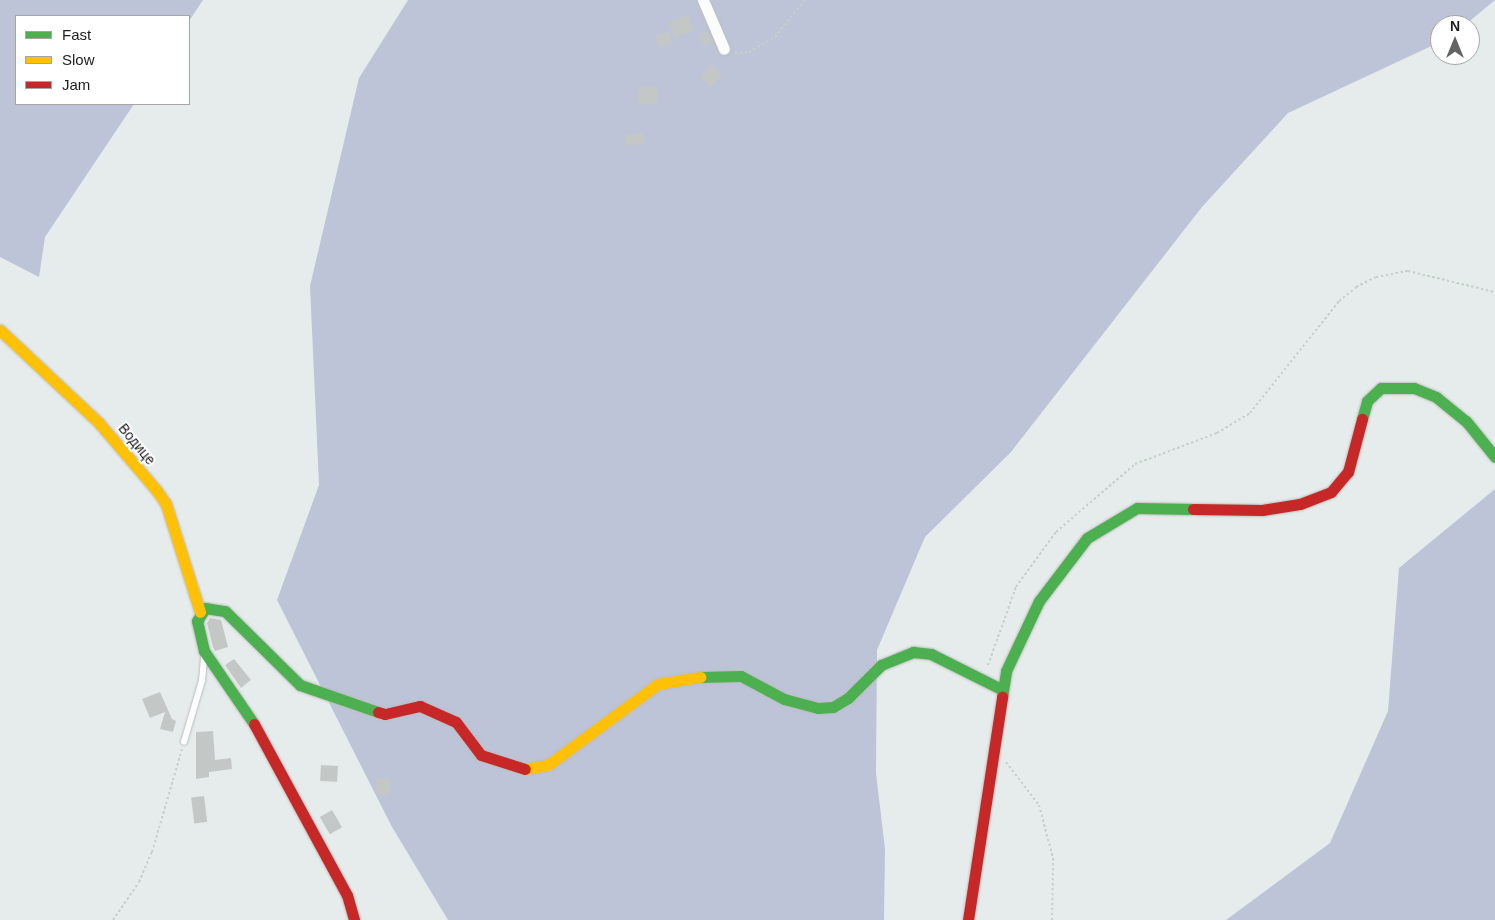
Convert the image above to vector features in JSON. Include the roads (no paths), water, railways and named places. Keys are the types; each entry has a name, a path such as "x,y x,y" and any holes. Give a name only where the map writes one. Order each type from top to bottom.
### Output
{"street":[{"path":"703,0 724,49"},
{"name":"Водице","path":"0,330 99,423 166,504 200,612 197,621 204,651"},
{"path":"968,920 1001,689 1014,651 1039,602 1075,550 1098,530 1137,508 1262,510 1300,504 1331,492 1348,472 1367,401 1381,388 1414,388 1436,397 1466,421 1495,457"},
{"path":"200,612 210,608 225,611 300,685 385,714 420,706 456,722 481,755 519,770 548,766 634,698 658,684 686,676 741,676 784,699 818,708 833,706 848,698 881,665 913,652 930,654 982,677 1001,689"},
{"path":"204,651 256,726 347,895 354,920"}],"lane":[{"path":"184,742 202,681 204,651"}]}
